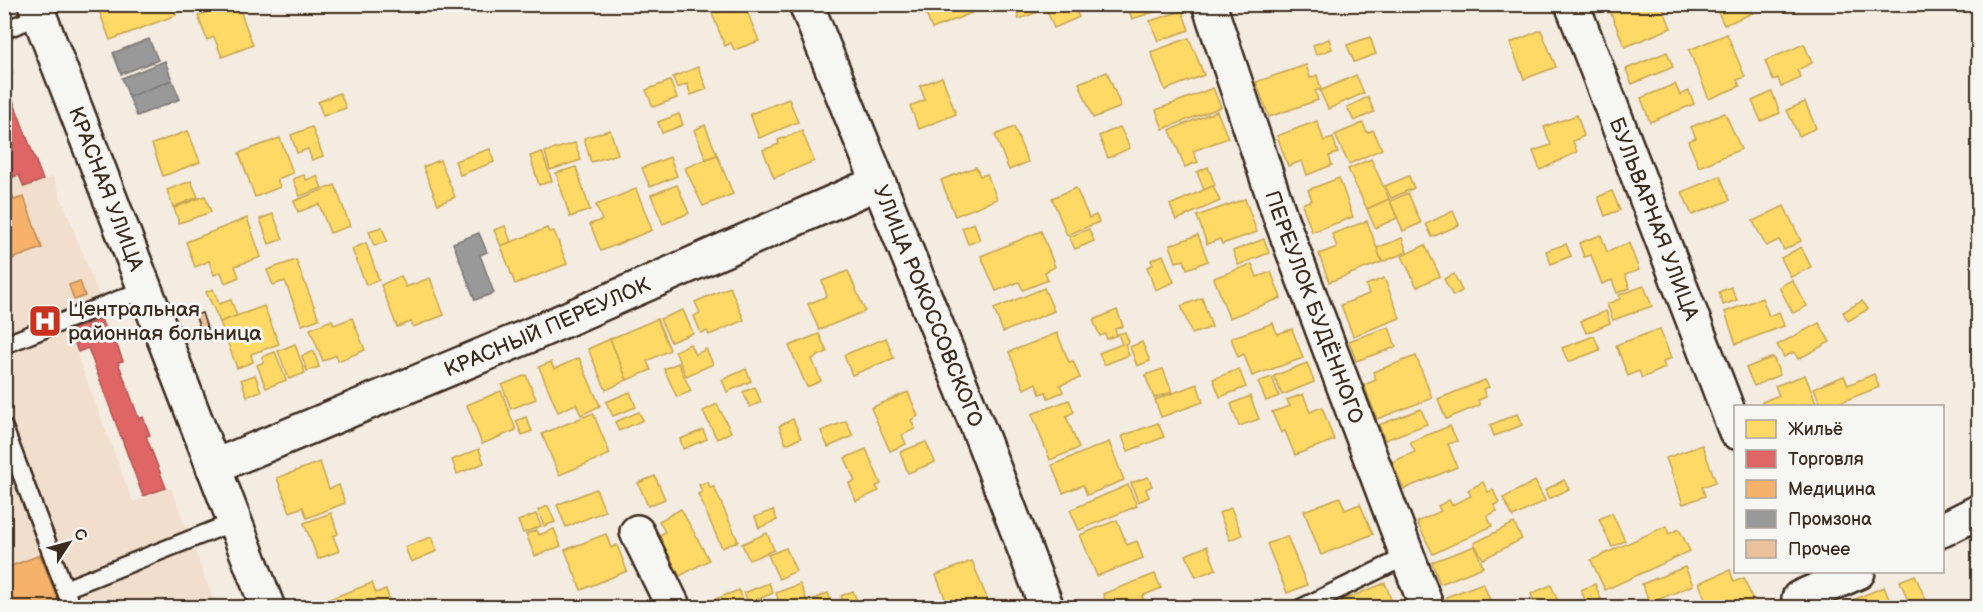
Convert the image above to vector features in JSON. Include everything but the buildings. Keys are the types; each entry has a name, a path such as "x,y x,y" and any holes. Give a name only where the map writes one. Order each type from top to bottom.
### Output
{"street":[{"name":"УЛИЦА РОКОССОВСКОГО","path":"806,4 983,440 1047,608"},
{"name":"ПЕРЕУЛОК БУДЁННОГО","path":"1209,4 1281,219 1427,608"},
{"name":"БУЛЬВАРНАЯ УЛИЦА","path":"1572,4 1734,427"},
{"name":"КРАСНАЯ УЛИЦА","path":"38,10 268,608"},
{"name":"КРАСНЫЙ ПЕРЕУЛОК","path":"213,467 536,333 877,183"},
{"path":"1944,529 1978,512"},
{"path":"636,532 674,608"},
{"path":"1797,592 1855,573"}],"lane":[{"path":"4,30 38,10"},
{"path":"4,345 145,289"},
{"path":"4,428 72,608"},
{"path":"65,590 234,522"},
{"path":"1301,608 1407,556"}],"shaded area":[{"name":"Центральная районная больница","path":"4,49 16,74 5,79 43,180 53,177 106,314 67,329 133,502 171,488 216,607 5,608"}],"place":[{"name":"Центральная районная больница","path":"45,321"}]}
